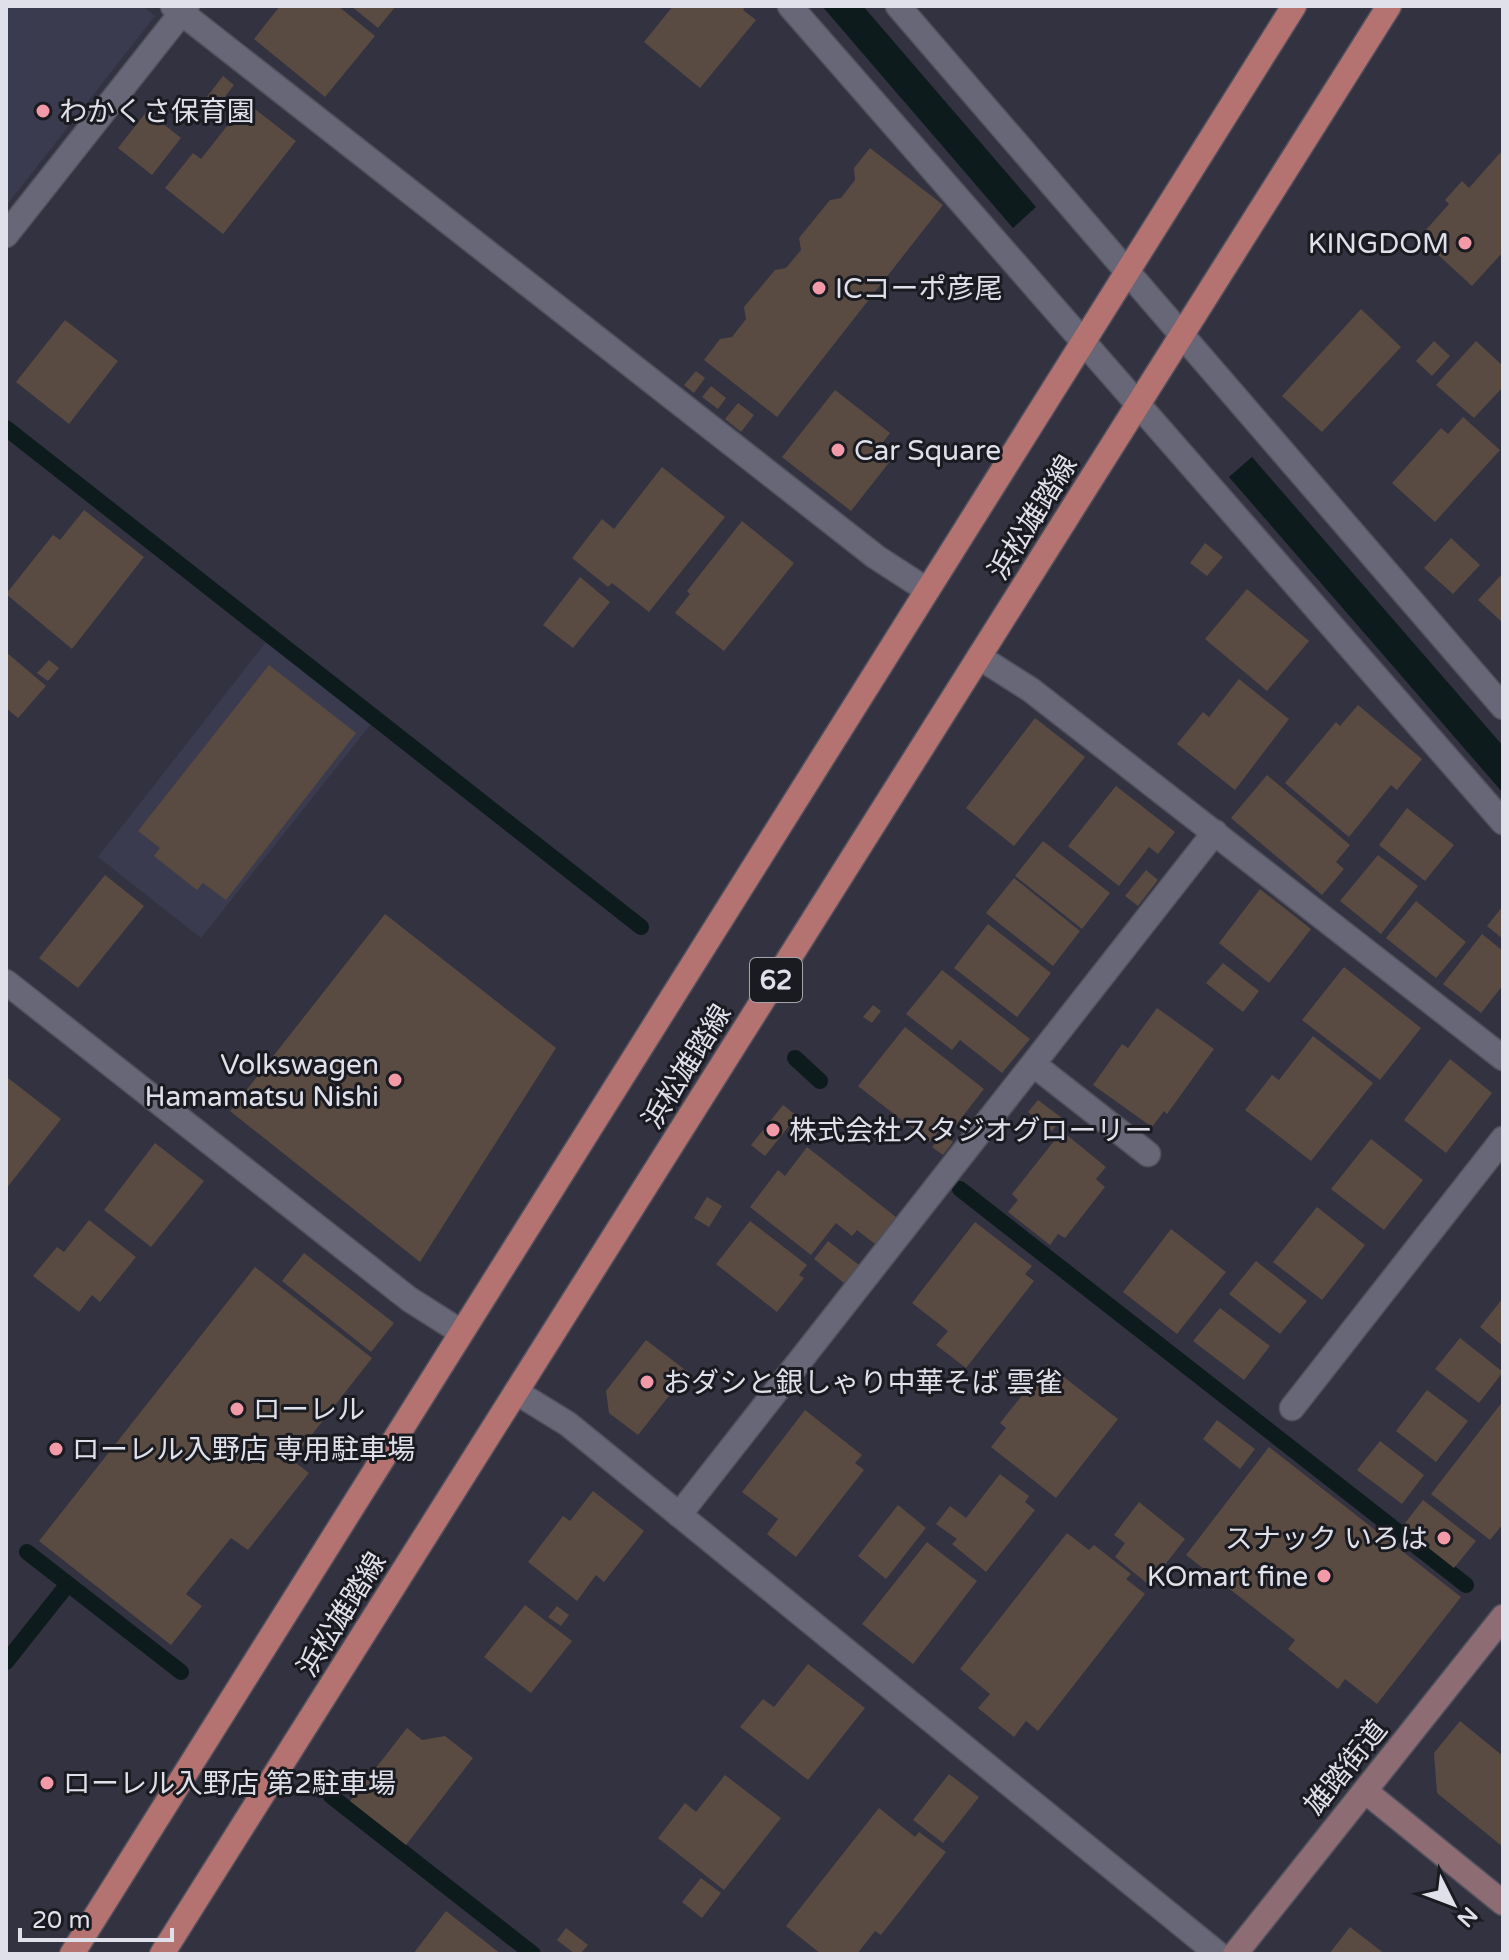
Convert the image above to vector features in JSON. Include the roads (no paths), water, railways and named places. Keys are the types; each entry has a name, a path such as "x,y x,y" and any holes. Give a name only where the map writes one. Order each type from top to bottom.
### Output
{"main road":[{"name":"浜松雄踏線","path":"72,1954 1294,6"},
{"name":"浜松雄踏線","path":"162,1954 1389,6"}],"street":[{"path":"790,6 1503,822"},
{"path":"898,6 1503,707"},
{"path":"6,235 181,8 876,557 927,590"},
{"path":"979,657 1031,690 1503,1058"},
{"path":"679,1515 1215,832"},
{"path":"6,982 409,1299 461,1332"},
{"path":"1033,1064 1148,1154"},
{"path":"1292,1408 1503,1139"},
{"path":"516,1392 568,1424 1218,1954"},
{"name":"雄踏街道","path":"1235,1954 1503,1617"},
{"path":"1365,1791 1503,1903"}],"waterway":[{"path":"6,428 641,927"},
{"path":"795,1058 820,1081"},
{"path":"960,1189 1466,1585"},
{"path":"27,1552 181,1672"},
{"path":"6,1662 68,1584"},
{"path":"331,1796 533,1954"}],"place":[{"name":"わかくさ保育園","path":"43,111"},
{"name":"KINGDOM","path":"1465,243"},
{"name":"ICコーポ彦尾","path":"819,288"},
{"name":"Car Square","path":"838,450"},
{"name":"Volkswagen Hamamatsu Nishi","path":"395,1080"},
{"name":"株式会社スタジオグローリー","path":"773,1130"},
{"name":"おダシと銀しゃり中華そば 雲雀","path":"647,1382"},
{"name":"ローレル","path":"237,1409"},
{"name":"ローレル入野店 専用駐車場","path":"56,1449"},
{"name":"スナック いろは","path":"1444,1538"},
{"name":"KOmart fine","path":"1324,1576"},
{"name":"ローレル入野店 第2駐車場","path":"47,1783"}]}
